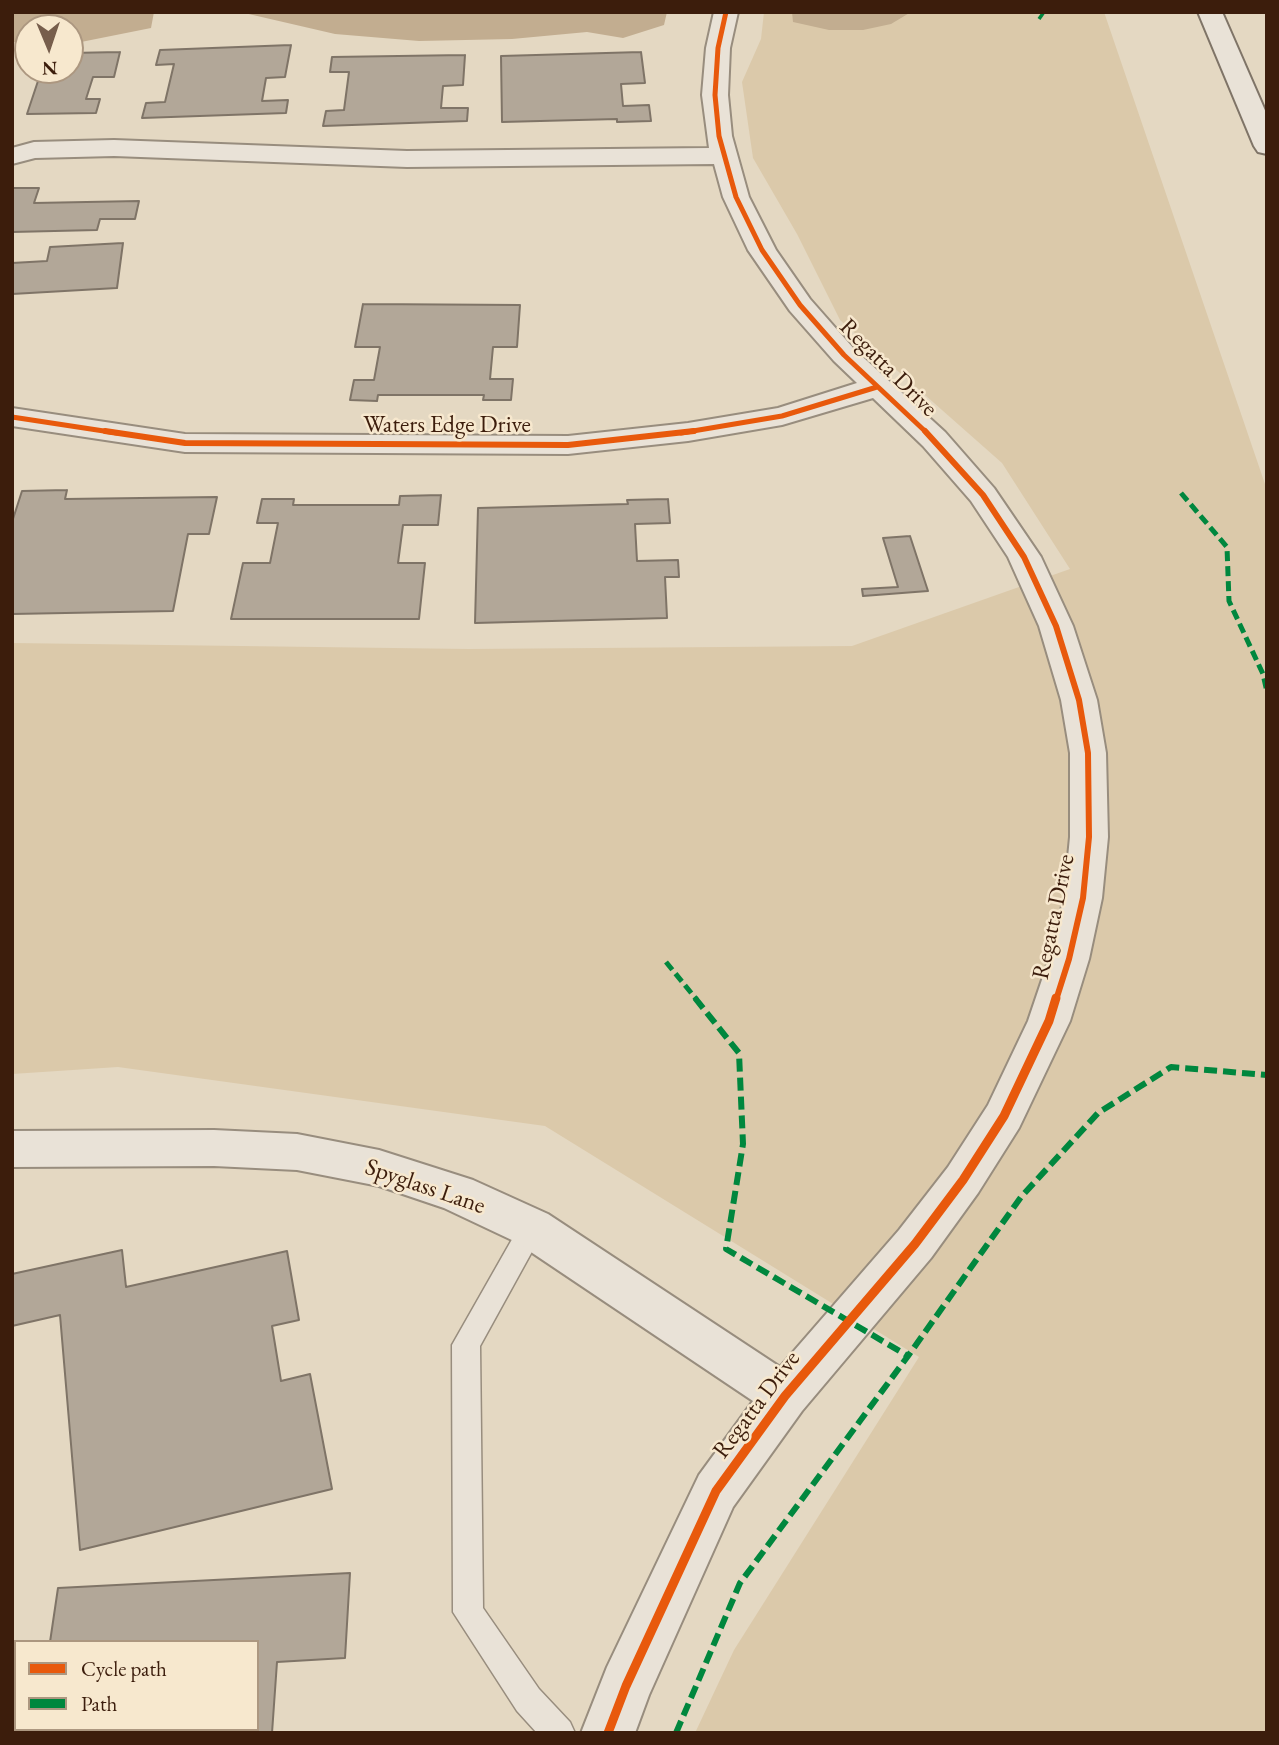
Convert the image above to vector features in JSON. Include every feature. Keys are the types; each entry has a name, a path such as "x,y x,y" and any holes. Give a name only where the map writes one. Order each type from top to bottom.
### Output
{"street":[{"name":"Regatta Drive","path":"608,1733 626,1686 716,1491 785,1396 915,1244 963,1180 1004,1116 1049,1021 1065,971 1083,898 1089,837 1088,753 1079,700 1056,626 1024,557 983,495 934,439 844,355 800,305 762,250 736,197 723,157 715,95 718,48 726,12"},
{"path":"1210,12 1267,146"},
{"path":"12,156 34,150 114,148 407,159 687,155 723,157"},
{"name":"Waters Edge Drive","path":"12,417 185,443 568,445 688,432 782,416 877,387"},
{"name":"Spyglass Lane","path":"12,1149 214,1148 297,1152 392,1172 457,1193 532,1228 785,1396"}],"lane":[{"path":"532,1228 466,1345 468,1612 528,1700 559,1733"}],"shaded area":[{"path":"12,12 154,12 151,28 84,41 84,14 14,14 12,42"},
{"path":"240,12 667,12 664,25 623,38 587,32 512,39 419,41 335,34"},
{"path":"764,12 1104,12 1267,490 1267,1733 695,1733 734,1650 919,1357 545,1126 118,1067 12,1074 12,643 469,649 852,646 1070,569 1002,463 840,320 797,234 753,158 742,82 761,39"},
{"path":"792,12 911,12 891,24 863,30 829,30 793,22"}],"building":[{"path":"291,45 285,77 266,78 262,101 288,100 286,113 142,118 146,103 165,102 174,64 156,65 160,50"},
{"path":"120,52 114,77 93,77 86,99 100,99 96,113 27,114 37,84 84,84 84,53"},
{"path":"641,52 645,83 621,84 623,106 649,105 651,121 617,122 617,119 502,122 501,56"},
{"path":"465,55 463,85 443,86 441,108 468,108 467,121 323,126 326,111 344,110 349,72 330,72 332,57"},
{"path":"12,188 39,188 34,203 139,201 135,219 100,219 97,230 12,232"},
{"path":"123,243 117,288 12,294 12,263 47,261 50,247"},
{"path":"363,304 520,305 517,347 493,347 490,379 513,379 511,400 483,400 484,395 378,395 377,401 350,400 354,380 374,380 380,347 355,347"},
{"path":"67,490 65,499 217,497 209,534 188,534 173,611 12,614 12,522 22,491"},
{"path":"441,495 438,525 403,525 398,563 425,563 419,619 231,619 243,563 270,563 278,523 257,523 262,499 294,499 293,505 399,505 400,496"},
{"path":"668,499 670,523 635,524 637,561 678,560 679,577 665,577 667,618 475,623 478,508 628,504 627,500"},
{"path":"910,536 928,591 863,596 862,589 898,587 883,538"},
{"path":"122,1250 126,1287 287,1251 299,1320 272,1326 281,1381 310,1374 332,1489 80,1550 60,1315 12,1326 12,1274"},
{"path":"350,1573 345,1658 277,1662 272,1733 36,1733 259,1731 259,1640 50,1640 58,1588"}],"marked path":[{"path":"1039,19 1044,12"},
{"path":"1181,493 1227,547 1229,601 1263,674 1267,692"},
{"path":"666,962 739,1053 743,1144 726,1249 908,1356"},
{"path":"676,1733 740,1583 908,1356 1021,1197 1098,1113 1171,1067 1267,1075"}],"cycle path":[{"path":"608,1733 626,1686 716,1491 785,1396 915,1244 963,1180 1004,1116 1049,1021 1069,959 1083,898 1089,837 1088,753 1079,700 1056,626 1024,557 983,495 934,439 844,355 800,305 762,250 736,197 719,136 715,95 718,48 726,12"},
{"path":"12,417 185,443 568,445 688,432 782,416 877,387"}]}
